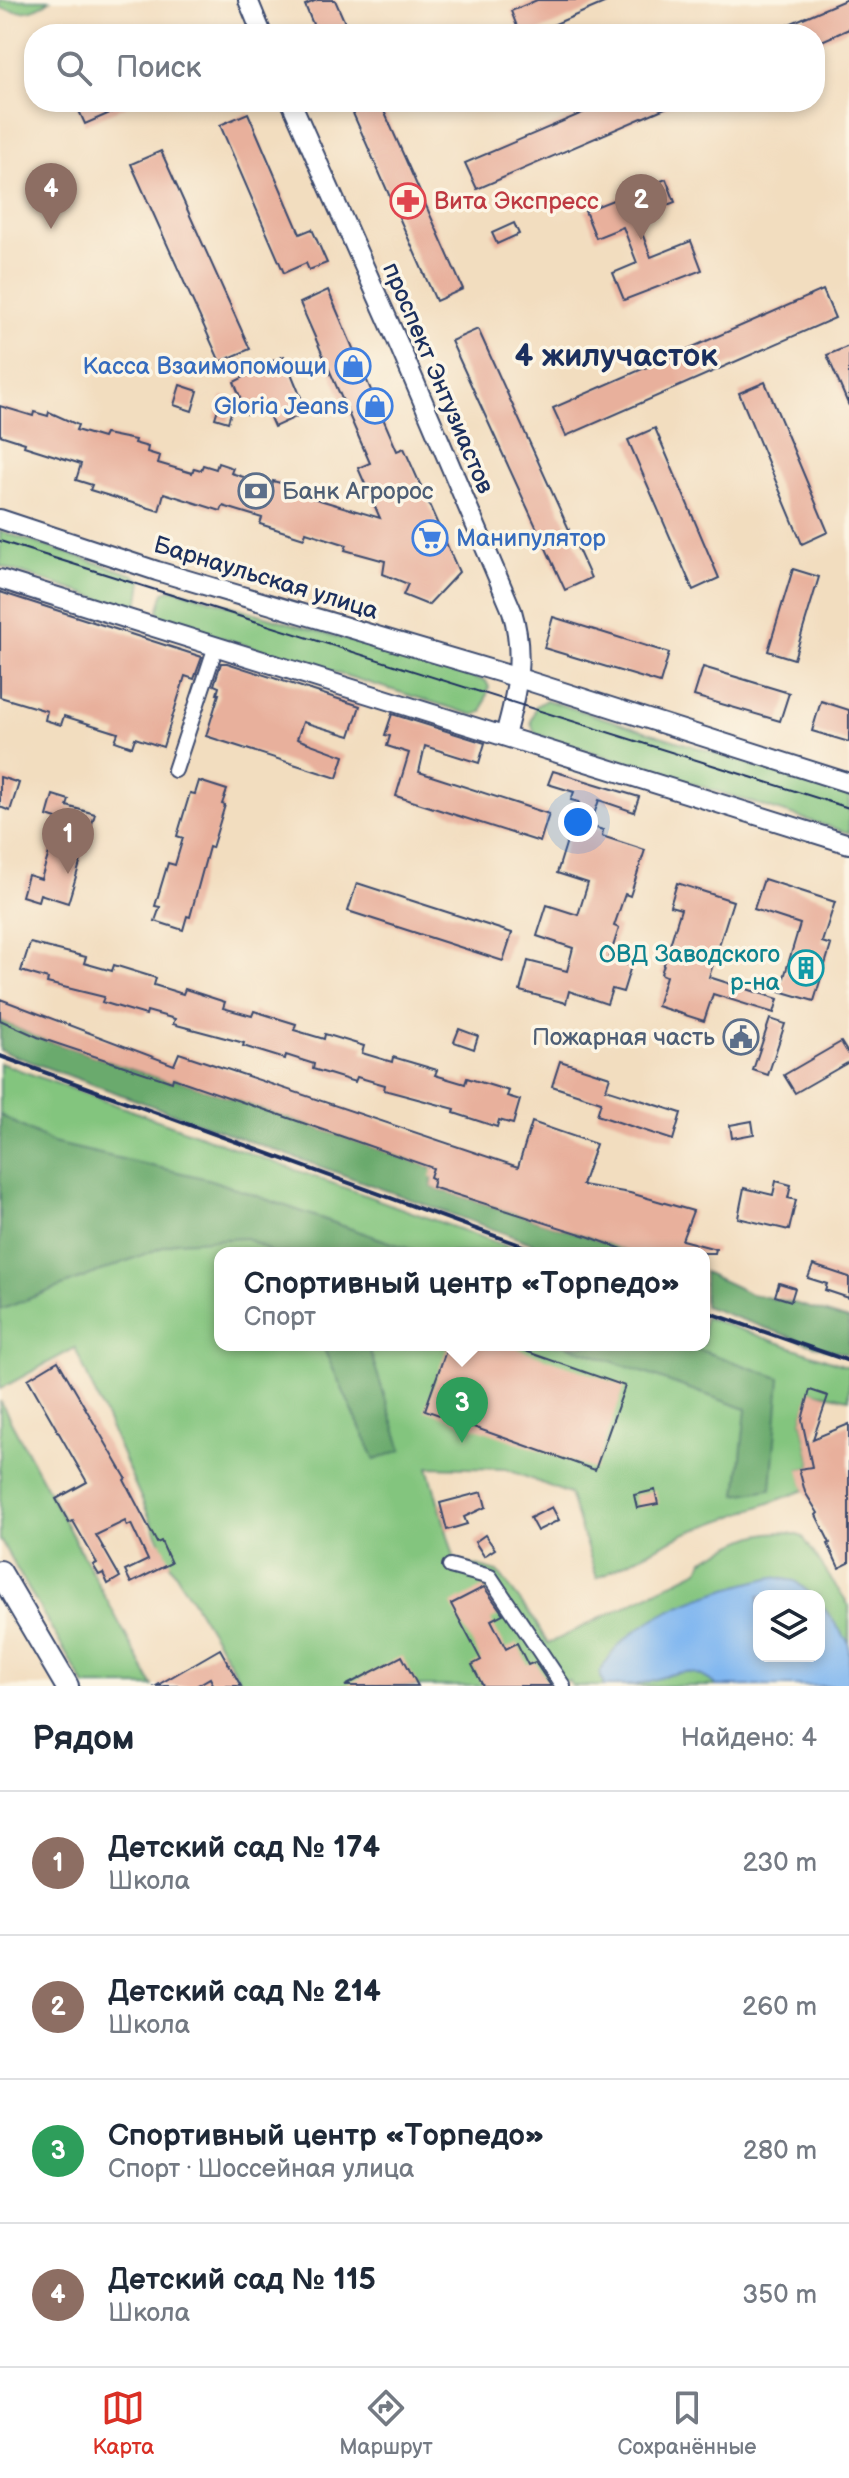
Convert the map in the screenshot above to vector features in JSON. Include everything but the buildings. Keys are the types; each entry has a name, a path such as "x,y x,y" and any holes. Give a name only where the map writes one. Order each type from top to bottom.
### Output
{"main road":[{"path":"248,0 258,24"},
{"name":"проспект Энтузиастов","path":"295,112 507,597 516,624 519,678 505,735"},
{"name":"Барнаульская улица","path":"0,519 157,571 519,678"},
{"path":"0,579 849,844"},
{"path":"519,678 849,783"},
{"path":"0,1572 67,1686"}],"street":[{"path":"175,770 216,646"},
{"path":"450,1566 490,1577 563,1686"}],"green space":[{"path":"0,0 50,0 38,8 20,11 0,8"},
{"path":"0,531 134,575 142,581 139,600 135,605 125,607 0,566"},
{"path":"174,589 486,681 489,687 482,712 474,715 164,620 158,611 164,592"},
{"path":"546,700 849,795 849,833 535,734 531,722 536,706"},
{"path":"0,1020 40,1038 171,1082 173,1078 422,1164 433,1169 432,1187 617,1247 542,1247 0,1050"},
{"path":"0,1063 508,1247 214,1247 214,1351 710,1351 710,1319 849,1367 849,1399 811,1391 802,1420 812,1467 800,1469 805,1490 681,1535 597,1578 569,1494 506,1469 428,1467 455,1560 498,1572 535,1621 548,1644 699,1570 703,1560 739,1542 777,1532 803,1537 849,1606 849,1686 572,1686 568,1680 556,1686 244,1686 170,1564 75,1348 0,1389"},
{"path":"0,1115 53,1143 208,1179 404,1247 262,1247 246,1238 176,1242 0,1310"},
{"path":"710,1275 751,1294 849,1320 849,1355 710,1308"},
{"path":"325,1351 370,1351 402,1450 375,1460"},
{"path":"583,1351 703,1351 780,1378 771,1489 737,1495 746,1409"},
{"path":"0,1401 153,1686 85,1686 0,1540"}],"water":[{"path":"773,1577 795,1581 806,1590 753,1590 753,1662 825,1662 825,1609 849,1643 849,1686 717,1686 695,1673 686,1672 635,1685 604,1686 600,1673 630,1635 675,1608 726,1589"}],"tram line":[{"path":"0,541 849,808"}],"railway":[{"path":"0,1056 525,1247"},
{"path":"710,1313 849,1361"}],"place":[{"name":"Вита Экспресс","path":"408,201"},
{"name":"Детский сад № 115","path":"51,229"},
{"name":"Детский сад № 214","path":"641,240"},
{"name":"Касса Взаимопомощи","path":"353,366"},
{"name":"Gloria Jeans","path":"375,406"},
{"name":"Банк Агророс","path":"256,491"},
{"name":"Манипулятор","path":"430,538"},
{"name":"Детский сад № 174","path":"68,874"},
{"name":"ОВД Заводского р-на","path":"806,968"},
{"name":"Пожарная часть","path":"741,1037"},
{"name":"Спортивный центр «Торпедо»","path":"462,1443"}],"district":[{"name":"4 жилучасток","path":"616,356"}]}
